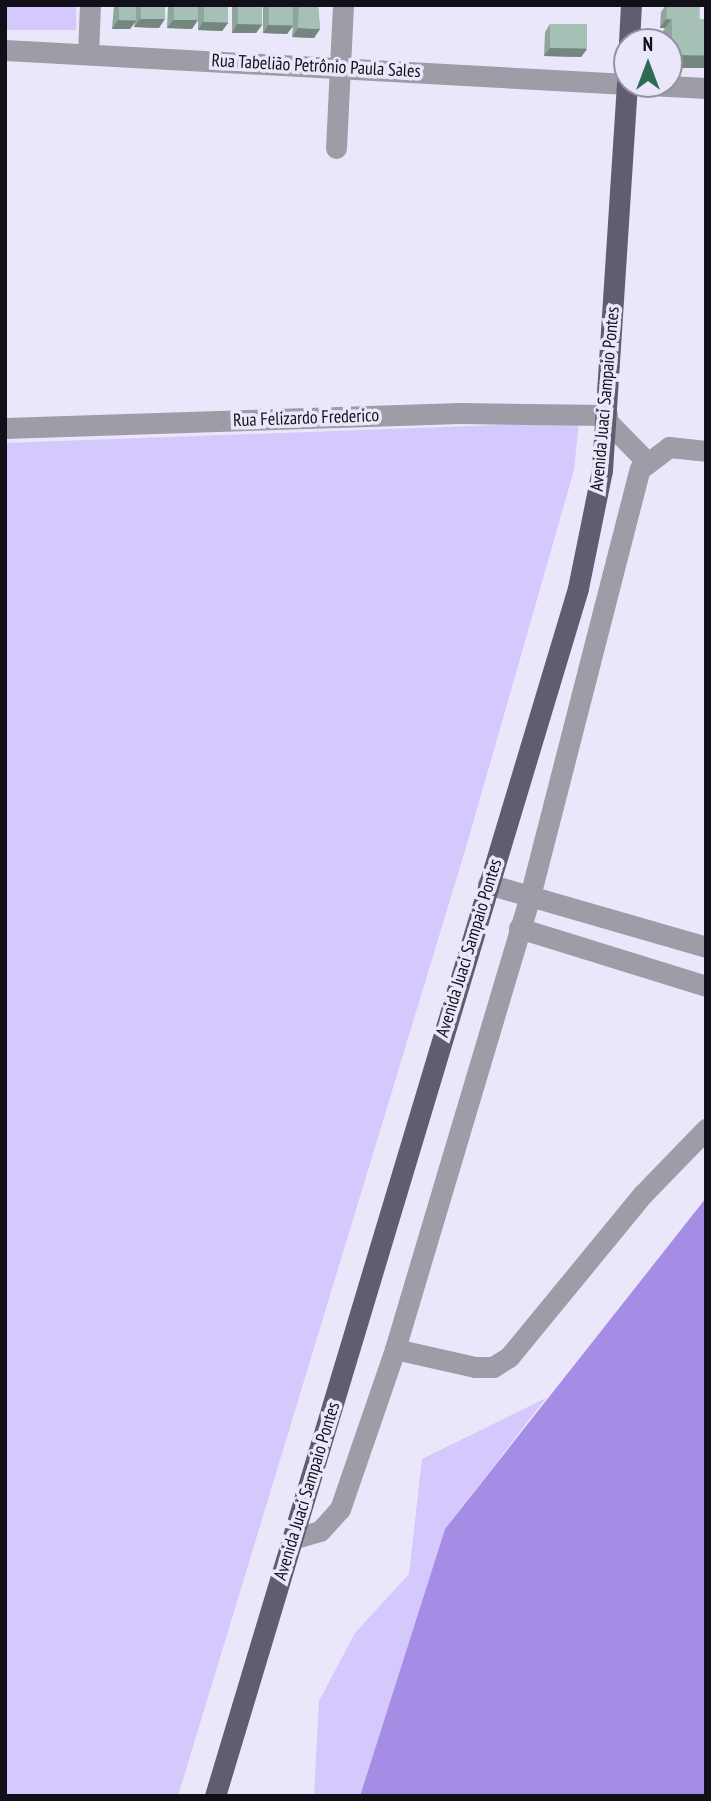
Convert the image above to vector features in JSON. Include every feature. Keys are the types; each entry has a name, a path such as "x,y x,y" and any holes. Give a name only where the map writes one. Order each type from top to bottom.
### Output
{"main road":[{"path":"630,28 631,5"},
{"name":"Avenida Juaci Sampaio Pontes","path":"215,1796 578,588 600,480 607,417 627,98"}],"street":[{"path":"88,54 90,5"},
{"path":"336,148 343,5"},
{"name":"Rua Tabelião Petrônio Paula Sales","path":"5,50 613,82"},
{"name":"Rua Tabelião Petrônio Paula Sales","path":"683,87 706,88"},
{"name":"Rua Felizardo Frederico","path":"5,428 460,413 607,417"},
{"path":"607,417 648,463"},
{"path":"292,1539 320,1531 340,1509 395,1349 530,896 640,469 669,447 706,451"},
{"path":"488,884 706,947"},
{"path":"519,928 706,986"},
{"path":"395,1349 475,1367 493,1367 509,1357 643,1194 706,1129"}],"shaded area":[{"path":"5,5 76,5 76,30 5,30"},
{"path":"579,422 574,470 467,844 178,1796 5,1796 5,443"},
{"path":"706,1198 706,1796 360,1796 445,1529"},
{"path":"546,1398 445,1529 360,1796 314,1796 319,1701 355,1633 409,1574 422,1459"}],"building":[{"path":"119,5 136,5 136,20 119,20"},
{"path":"141,5 165,5 165,19 141,19"},
{"path":"174,5 198,5 198,20 174,20"},
{"path":"204,5 228,5 228,22 204,22"},
{"path":"238,5 262,5 262,24 238,24"},
{"path":"269,5 293,5 293,25 269,25"},
{"path":"299,5 318,5 320,29 298,28"},
{"path":"667,5 700,6 699,20 667,19"},
{"path":"672,19 706,19 706,55 683,55 683,28 672,28"},
{"path":"550,24 587,24 587,48 550,48"}]}
